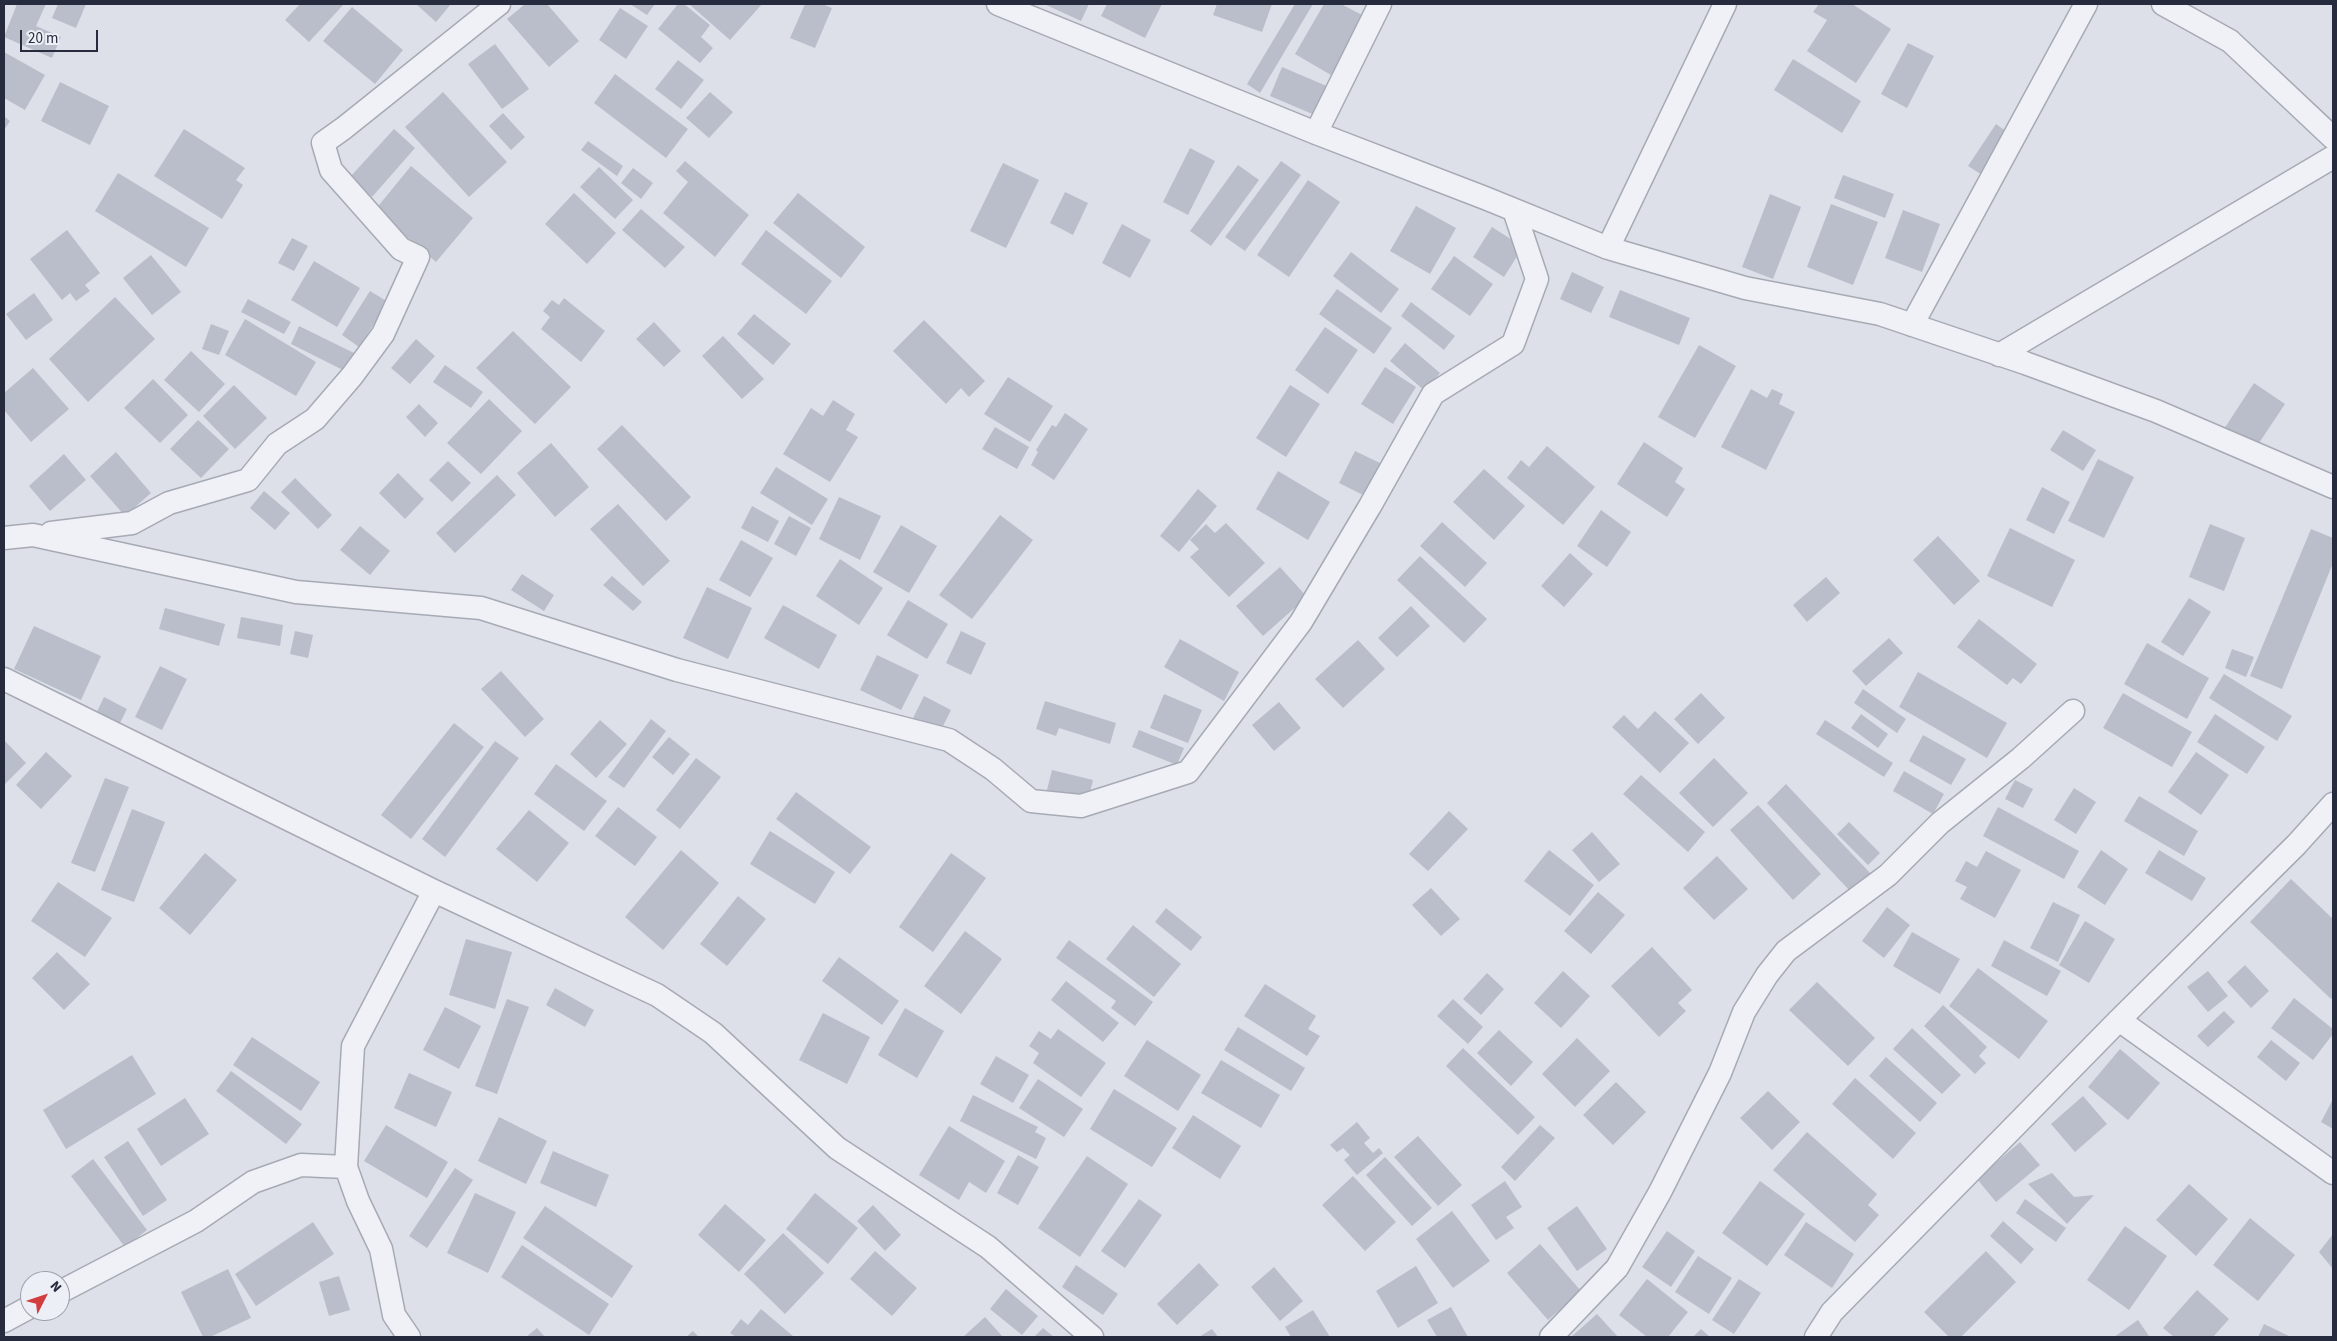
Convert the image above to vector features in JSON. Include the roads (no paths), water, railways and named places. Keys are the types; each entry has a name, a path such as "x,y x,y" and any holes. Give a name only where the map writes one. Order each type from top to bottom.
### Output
{"street":[{"path":"4,538 132,523 169,503 248,480 276,444 315,420 352,376 383,334 418,257 401,249 331,170 323,143 499,4"},
{"path":"998,4 1316,133 1608,248 1745,288 1880,314 1999,354 2156,411 2333,487"},
{"path":"1316,133 1380,4"},
{"path":"1608,248 1725,4"},
{"path":"1912,325 2086,4"},
{"path":"2163,4 2230,41 2333,138"},
{"path":"1999,354 2333,157"},
{"path":"33,535 296,592 481,608 678,670 949,740 993,769 1030,801 1081,806 1188,772 1301,622 1370,506 1433,394 1513,344 1537,279 1514,210"},
{"path":"126,555 132,523"},
{"path":"4,679 434,891 657,995 713,1033 837,1148 988,1246 1092,1337"},
{"path":"1551,1337 1617,1268 1660,1192 1720,1073 1744,1012 1786,951 1888,875 1940,824 2020,758 2073,711"},
{"path":"1816,1337 1832,1312 2119,1020 2296,846 2333,804"},
{"path":"409,1337 394,1315 381,1249 358,1201 346,1167 353,1046 434,891"},
{"path":"2119,1020 2333,1173"},
{"path":"70,1287 196,1221 253,1182 301,1165 346,1167"},
{"path":"4,1321 20,1312"}]}
